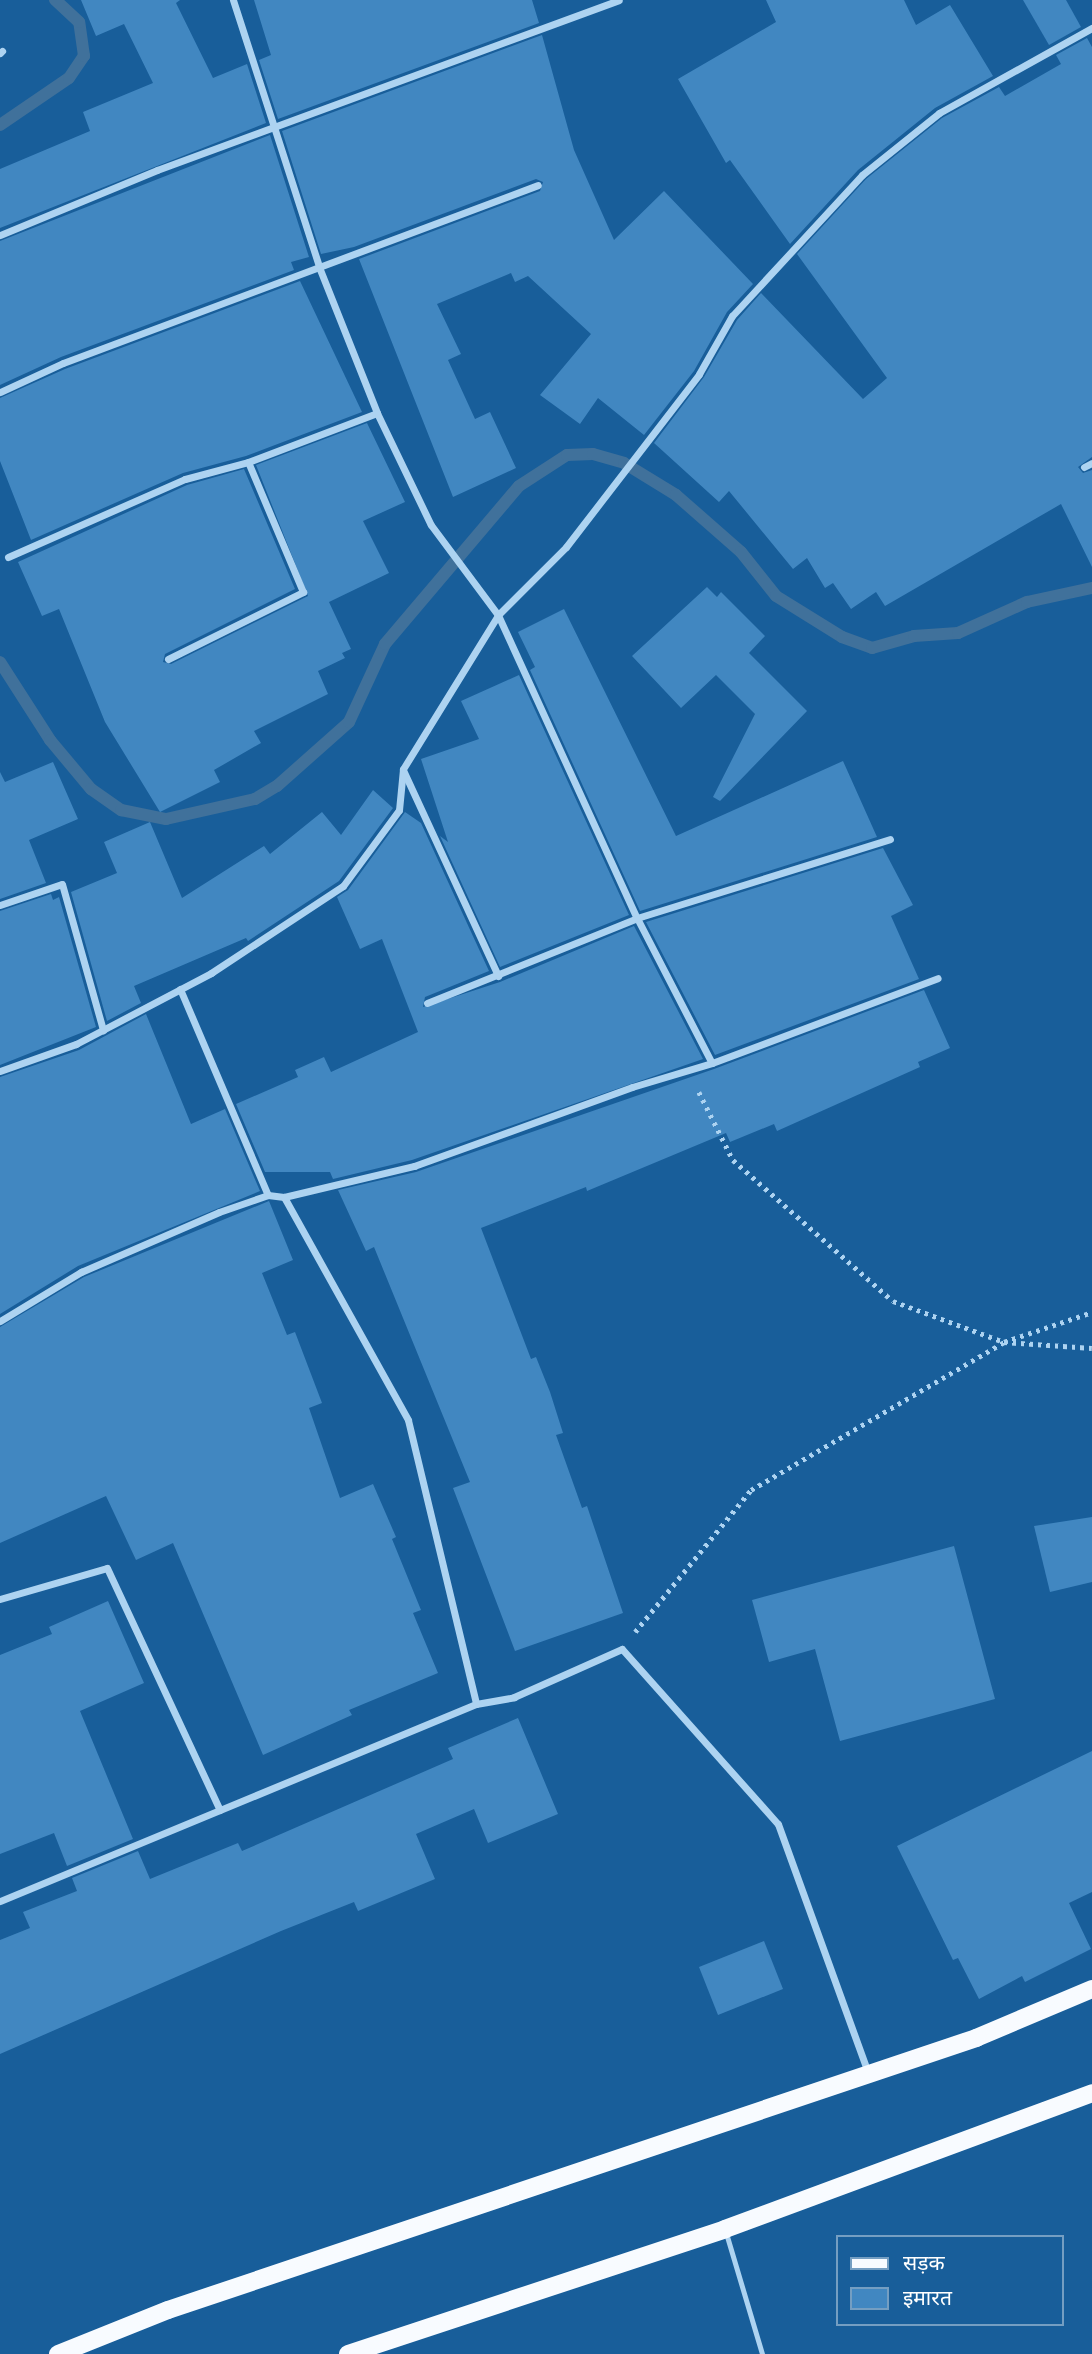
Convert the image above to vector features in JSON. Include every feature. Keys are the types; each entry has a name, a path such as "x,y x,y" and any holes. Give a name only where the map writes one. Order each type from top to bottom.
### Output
{"main road":[{"path":"58,2354 167,2310 976,2038 1092,1989"},
{"path":"348,2354 725,2229 1092,2093"}],"street":[{"path":"233,0 278,129 319,267 377,413 431,526 498,615 637,918 712,1063"},
{"path":"0,235 157,170 278,129 619,0"},
{"path":"0,1072 103,1030 180,989 343,886 399,810 403,769 498,615 566,547 699,374 732,316 862,175 939,113 1092,28"},
{"path":"0,392 63,363 538,185"},
{"path":"8,557 185,479 248,462 377,413"},
{"path":"168,659 303,592 248,462"},
{"path":"403,769 498,976"},
{"path":"427,1003 637,918 890,839"},
{"path":"0,905 62,884 103,1030"},
{"path":"0,1321 81,1272 268,1195 284,1197 414,1166 688,1069 712,1063 938,978"},
{"path":"180,989 268,1195"},
{"path":"284,1197 408,1420 476,1704"},
{"path":"0,1599 107,1568 219,1810"},
{"path":"0,1901 476,1704 514,1697 622,1648 778,1824 868,2074"}],"lane":[{"path":"725,2229 762,2354"}],"path":[{"path":"688,1069 733,1160 893,1301 1004,1342 1092,1348"},
{"path":"622,1648 751,1490 1004,1342 1092,1312"}],"building":[{"path":"81,0 180,0 176,3 213,78 247,64 266,123 0,228 0,169 90,131 83,112 153,83 124,24 96,36"},
{"path":"254,0 532,0 539,23 278,119 259,60 271,55"},
{"path":"766,0 904,0 916,25 950,5 993,76 935,108 858,170 790,244 730,160 726,163 678,79 776,22"},
{"path":"1023,0 1066,0 1081,27 1049,45"},
{"path":"542,35 574,150 614,240 664,191 753,284 727,312 694,371 644,435 598,398 580,424 540,395 591,334 528,276 515,282 511,273 437,304 461,354 448,360 475,419 490,412 516,468 453,497 359,259 540,191 543,182 536,179 354,247 321,254 282,131"},
{"path":"1087,38 1092,47 1092,457 1078,467 1083,473 1092,470 1092,567 1061,504 885,606 876,592 851,609 833,583 825,588 807,558 793,569 729,491 719,502 654,443 704,377 737,320 761,293 863,399 887,378 797,254 866,179 942,118 999,87 1005,96 1061,64 1056,55"},
{"path":"270,135 309,257 291,262 294,270 61,357 0,385 0,241"},
{"path":"300,281 362,412 246,456 183,473 31,540 0,461 0,398 65,369"},
{"path":"367,423 405,502 363,521 389,573 329,602 351,649 342,653 345,658 318,671 328,694 254,731 261,743 214,770 220,782 160,812 105,722 59,609 42,616 18,562 187,485 244,469 295,589 165,654 163,662 171,664 308,596 256,465"},
{"path":"707,587 717,597 721,592 765,636 749,653 807,711 720,801 713,797 755,714 716,675 681,708 632,656"},
{"path":"564,609 676,836 843,761 877,837 640,911 530,670 535,667 518,632"},
{"path":"519,675 629,915 500,967 440,836 448,842 421,759 479,739 461,701"},
{"path":"53,762 78,819 29,840 46,883 0,899 0,772 5,782"},
{"path":"373,790 393,808 339,881 248,941 246,938 134,986 141,1003 107,1021 71,892 117,873 104,842 150,822 182,898 264,846 270,854 322,812 341,835"},
{"path":"405,812 421,823 489,971 425,997 423,1007 500,982 634,926 703,1059 412,1160 333,1179 330,1172 265,1172 236,1104 298,1077 295,1070 324,1057 331,1072 418,1032 382,939 360,949 337,897 348,890"},
{"path":"883,848 913,905 891,916 919,979 715,1055 646,922"},
{"path":"51,894 53,900 59,897 96,1027 0,1065 0,911"},
{"path":"924,990 950,1048 918,1062 920,1067 777,1131 774,1124 730,1142 726,1133 587,1191 586,1187 481,1228 531,1359 536,1357 550,1392 563,1433 556,1435 582,1508 587,1506 623,1613 515,1651 453,1488 470,1482 374,1247 366,1251 338,1190 416,1172 714,1069"},
{"path":"146,1014 191,1124 225,1109 260,1191 78,1266 0,1314 0,1077 79,1050"},
{"path":"269,1201 293,1260 262,1273 287,1335 295,1332 322,1403 309,1408 340,1498 373,1484 396,1537 392,1539 421,1610 413,1613 438,1673 349,1710 352,1715 263,1755 173,1543 136,1560 106,1496 0,1543 0,1327 84,1277"},
{"path":"1092,1517 1092,1582 1050,1592 1034,1526"},
{"path":"954,1546 995,1699 840,1741 815,1649 769,1662 752,1600"},
{"path":"108,1601 144,1683 80,1711 133,1839 67,1866 54,1833 0,1854 0,1655 52,1634 49,1627"},
{"path":"518,1718 558,1814 488,1843 474,1809 416,1834 435,1879 358,1911 354,1902 281,1931 0,2054 0,1940 30,1928 23,1912 77,1891 72,1878 138,1851 150,1879 238,1843 242,1851 453,1759 448,1748"},
{"path":"1092,1751 1092,1892 1069,1903 1091,1949 1025,1982 1022,1976 979,1999 958,1958 953,1960 897,1846"},
{"path":"764,1941 783,1989 718,2015 699,1967"}],"waterway":[{"path":"0,125 69,78 84,56 79,22 55,0"},
{"path":"0,662 50,740 91,789 121,810 166,819 255,799 277,786 349,722 385,644 519,486 567,455 593,454 624,463 676,495 741,552 776,596 842,637 872,648 914,636 958,633 1027,602 1092,588"}]}
